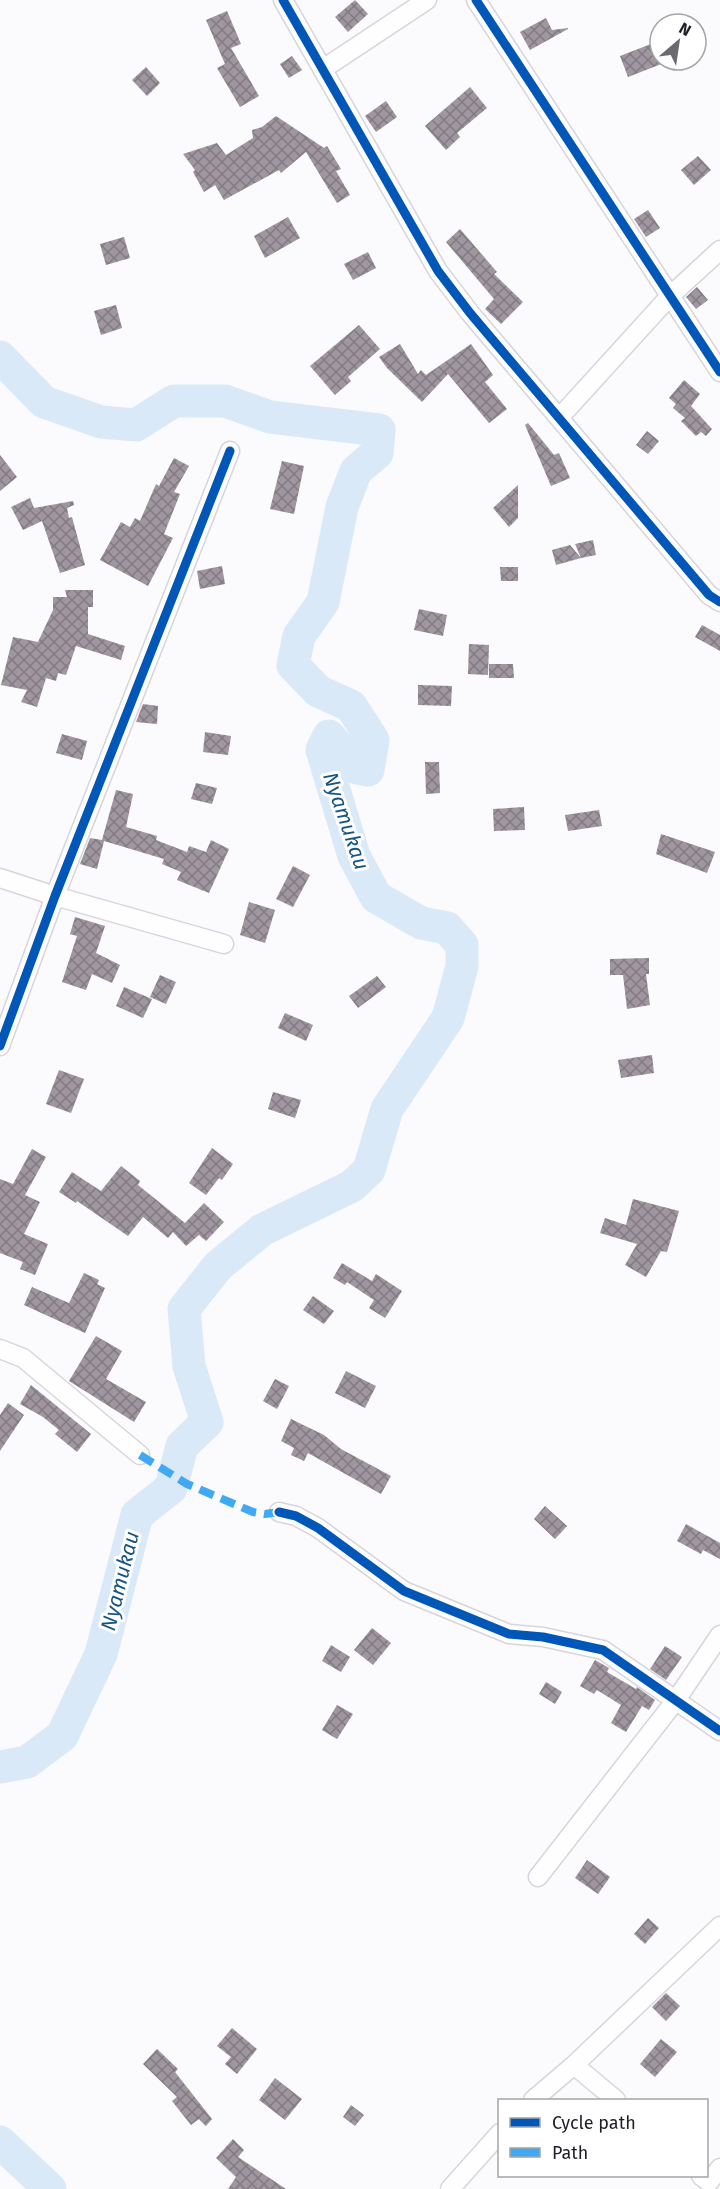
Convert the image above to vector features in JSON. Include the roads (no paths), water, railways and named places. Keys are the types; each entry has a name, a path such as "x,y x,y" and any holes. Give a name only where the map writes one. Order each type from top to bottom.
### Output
{"street":[{"path":"283,0 438,271 470,313 709,595 720,602"},
{"path":"323,69 427,0"},
{"path":"476,0 720,372"},
{"path":"559,418 670,297 720,250"},
{"path":"0,1046 55,896 230,451"},
{"path":"0,878 224,944"},
{"path":"0,1348 22,1358 140,1455"},
{"path":"279,1512 296,1516 318,1528 404,1591 509,1634 543,1637 603,1650 720,1731"},
{"path":"538,1877 676,1700 720,1635"},
{"path":"534,2099 720,1926"},
{"path":"574,2064 615,2099"},
{"path":"450,2189 498,2135"},
{"path":"703,2177 708,2182 720,2168"}],"waterway":[{"name":"Nyamukau","path":"0,357 44,402 101,422 136,425 174,401 225,401 270,417 379,430 377,453 356,471 342,507 323,602 299,636 293,665 318,691 351,706 373,740 368,770 357,768 329,736 322,750 354,856 376,897 421,923 447,928 462,945 462,966 448,1018 387,1109 369,1170 352,1186 262,1230 218,1266 184,1309 189,1366 207,1422 182,1446 171,1488 137,1515 101,1654 62,1736 27,1762 0,1767"},
{"name":"Nyamukau","path":"0,2142 50,2189"}]}
